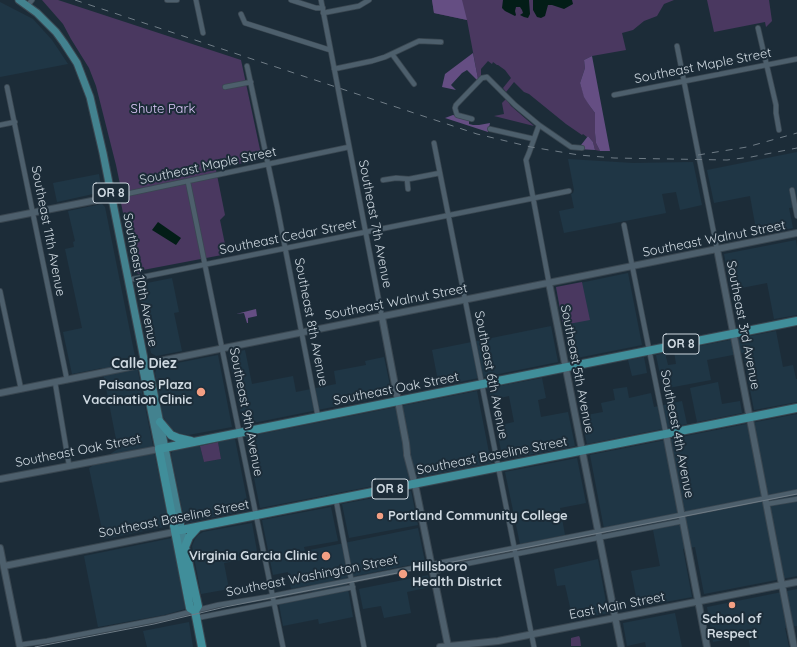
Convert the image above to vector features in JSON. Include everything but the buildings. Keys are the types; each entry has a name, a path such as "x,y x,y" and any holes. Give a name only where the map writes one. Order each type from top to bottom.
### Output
{"highway":[{"name":"Southeast Oak Street","path":"162,448 797,321"},
{"name":"Southeast Baseline Street","path":"178,531 797,408"},
{"name":"OR 8","path":"160,422 171,434 178,438 191,441"},
{"name":"Southeast 10th Avenue","path":"162,448 178,531 190,607 196,614"},
{"path":"185,547 192,533 198,527"},
{"name":"Southeast 10th Avenue","path":"185,547 198,606 196,614 202,647"}],"main road":[{"name":"OR 8","path":"19,0 27,3"},
{"name":"Southeast 10th Avenue","path":"27,3 46,21 67,47 83,75 93,106 145,364 149,369 160,422 162,448"},
{"name":"Southeast 10th Avenue","path":"145,364 143,370 162,448"},
{"name":"Southeast 10th Avenue","path":"178,531 185,547"}],"street":[{"path":"27,3 32,0"},
{"path":"167,0 177,0"},
{"path":"196,0 203,33"},
{"path":"291,0 323,10 359,6 369,0"},
{"name":"Southeast 7th Avenue","path":"321,0 407,454 432,564 448,647"},
{"path":"241,14 245,23 330,50"},
{"path":"758,28 776,105 779,130"},
{"path":"334,69 372,61 392,54 420,41 441,42"},
{"name":"Southeast 3rd Avenue","path":"677,46 794,647"},
{"path":"392,54 414,84"},
{"name":"Southeast Maple Street","path":"614,95 797,59"},
{"name":"Southeast 8th Avenue","path":"247,66 318,417"},
{"path":"472,119 457,115 455,108 456,105 482,78 487,77 515,105 539,125 571,147 582,148"},
{"path":"225,88 251,82"},
{"name":"Southeast 11th Avenue","path":"7,87 67,380"},
{"path":"0,125 15,122"},
{"name":"Southeast 5th Avenue","path":"539,125 526,160 565,367 621,647"},
{"path":"490,129 534,139"},
{"name":"Southeast 6th Avenue","path":"434,143 534,647"},
{"name":"Southeast Maple Street","path":"0,219 188,182 349,147"},
{"path":"383,180 396,178 407,179 440,173"},
{"path":"407,179 408,189"},
{"name":"Southeast 9th Avenue","path":"188,182 283,647"},
{"path":"792,190 797,216"},
{"name":"Southeast Cedar Street","path":"128,280 570,191"},
{"name":"Southeast 4th Avenue","path":"624,225 708,647"},
{"name":"Southeast Walnut Street","path":"0,394 797,233"},
{"path":"0,291 21,389"},
{"path":"55,382 69,465"},
{"name":"Southeast Oak Street","path":"0,479 162,448"},
{"name":"Southeast Washington Street","path":"433,572 599,538 683,518 766,501 797,492"},
{"name":"Southeast Washington Street","path":"766,501 797,498"},
{"path":"336,500 364,647"},
{"name":"Southeast Washington Street","path":"196,614 218,605 272,596 598,531 683,518"},
{"name":"Southeast Baseline Street","path":"4,566 178,531"},
{"path":"0,548 20,646"},
{"name":"East Main Street","path":"440,647 493,642 797,582"},
{"name":"Southeast Washington Street","path":"20,646 166,618 273,602 353,587"}],"shaded area":[{"path":"432,0 462,0 467,20 434,13"},
{"path":"503,0 529,0 530,14 528,18 520,15 523,13 520,7 516,7 515,16 505,11 502,8"},
{"path":"533,0 572,0 573,4 564,9 548,5 545,16 541,18 537,17 533,10"},
{"path":"0,2 33,19 52,40 68,64 0,77"},
{"path":"473,53 478,79 477,80 467,70 462,73 451,85 456,90 442,87 445,74"},
{"path":"592,56 610,151 600,151 596,143 595,113 584,97 580,83 585,68 584,60"},
{"path":"453,115 469,120 469,124 473,125 490,123 488,132 445,118"},
{"path":"588,136 593,142 595,150 578,149"},
{"path":"797,152 797,207 789,208 793,228 757,235 750,196 714,203 707,170"},
{"path":"568,159 633,163 693,162 702,205 680,210 676,192 662,194 666,213 564,233 559,211 574,208 571,194 574,190"},
{"path":"99,174 102,192 57,202 53,183"},
{"path":"102,204 105,207 169,526 104,539 89,468 118,449 102,368 72,374 63,332 82,328 65,249 74,247 73,242 75,241 68,211"},
{"path":"158,222 181,238 176,245 152,230"},
{"path":"796,240 797,315 774,319 767,283 731,290 724,254"},
{"path":"628,273 642,345 572,359 570,358 556,288"},
{"path":"172,278 179,312 174,313 182,351 156,356 151,353 137,286"},
{"path":"256,309 257,316 248,318 248,323 244,313 236,314"},
{"path":"551,326 558,362 439,386 432,350"},
{"path":"776,331 783,367 793,365 797,379 797,402 754,410 743,353 707,360 711,380 663,389 656,355 665,353 668,365 676,364 674,351"},
{"path":"245,350 252,384 293,376 296,392 336,384 334,371 366,365 365,361 384,357 392,395 243,425 229,353"},
{"path":"218,355 232,427 188,435 177,433 169,426 163,416 155,373 157,367"},
{"path":"644,357 647,373 632,376 628,360"},
{"path":"542,378 546,398 538,400 541,417 568,412 575,446 503,460 496,426 514,422 509,396 491,400 489,388"},
{"path":"718,382 722,404 740,401 742,413 697,422 690,388"},
{"path":"627,387 629,398 651,393 654,407 682,401 687,424 587,444 581,416 603,412 601,403 615,400 613,389"},
{"path":"477,391 491,463 260,508 246,437"},
{"path":"797,414 797,576 704,594 695,547 683,549 692,597 638,607 631,571 660,566 653,530 606,539 590,455"},
{"path":"235,439 249,510 185,523 171,454 173,451 200,446 204,462 221,459 218,442"},
{"path":"577,458 586,503 560,508 565,535 520,544 505,472"},
{"name":"Portland Community College","path":"411,491 418,525 349,538 342,504"},
{"path":"331,507 338,541 304,547 305,551 418,528 425,562 346,578 353,617 319,624 318,619 283,626 279,604 313,597 311,585 291,589 288,572 273,575 262,520"},
{"path":"252,523 258,557 224,563 229,589 201,594 192,546 195,539 203,532"},
{"path":"172,538 185,609 164,615 98,627 84,556"},
{"path":"598,559 608,613 573,620 565,585 557,586 554,569"},
{"path":"428,575 430,587 407,592 411,613 384,618 381,606 363,609 359,589"},
{"path":"797,589 797,626 785,628 789,647 750,647 748,635 713,642 707,607"},
{"path":"675,613 682,647 646,647 645,642 627,646 623,623"},
{"path":"189,622 193,647 147,647 143,631"}],"green space":[{"name":"Shute Park","path":"42,0 58,0 241,60 262,159 161,180 216,170 225,215 220,220 227,254 143,270 139,274 135,272 121,203 121,189 116,165 96,86 89,68 63,24"},
{"path":"432,0 674,0 664,4 657,16 644,21 633,30 622,33 626,50 592,56 584,60 585,68 580,83 589,105 595,113 596,143 600,151 595,150 593,142 588,136 582,135 566,124 529,94 524,92 514,82 506,92 503,88 511,78 505,70 493,62 492,64 488,61 481,69 481,76 478,79 467,20 434,13"},
{"path":"707,0 769,0 772,21 766,27 765,22 714,32"},
{"path":"506,99 511,106 534,126 494,116 504,114 502,103"},
{"path":"582,282 590,320 563,325 556,287"},
{"path":"218,442 221,459 204,462 200,446"},
{"path":"579,636 581,646 571,646 571,638"}],"tram line":[{"path":"35,647 154,624 225,607 797,494"}],"railway":[{"path":"75,0 477,134 531,147 579,155 614,158 727,160 797,148"},
{"path":"698,155 747,147 797,133"}],"place":[{"name":"Paisanos Plaza Vaccination Clinic","path":"201,392"},
{"name":"Portland Community College","path":"380,516"},
{"name":"Virginia Garcia Clinic","path":"326,556"},
{"name":"Hillsboro Health District","path":"403,574"},
{"name":"School of Respect","path":"732,605"}],"district":[{"name":"Calle Diez","path":"144,364"}]}
